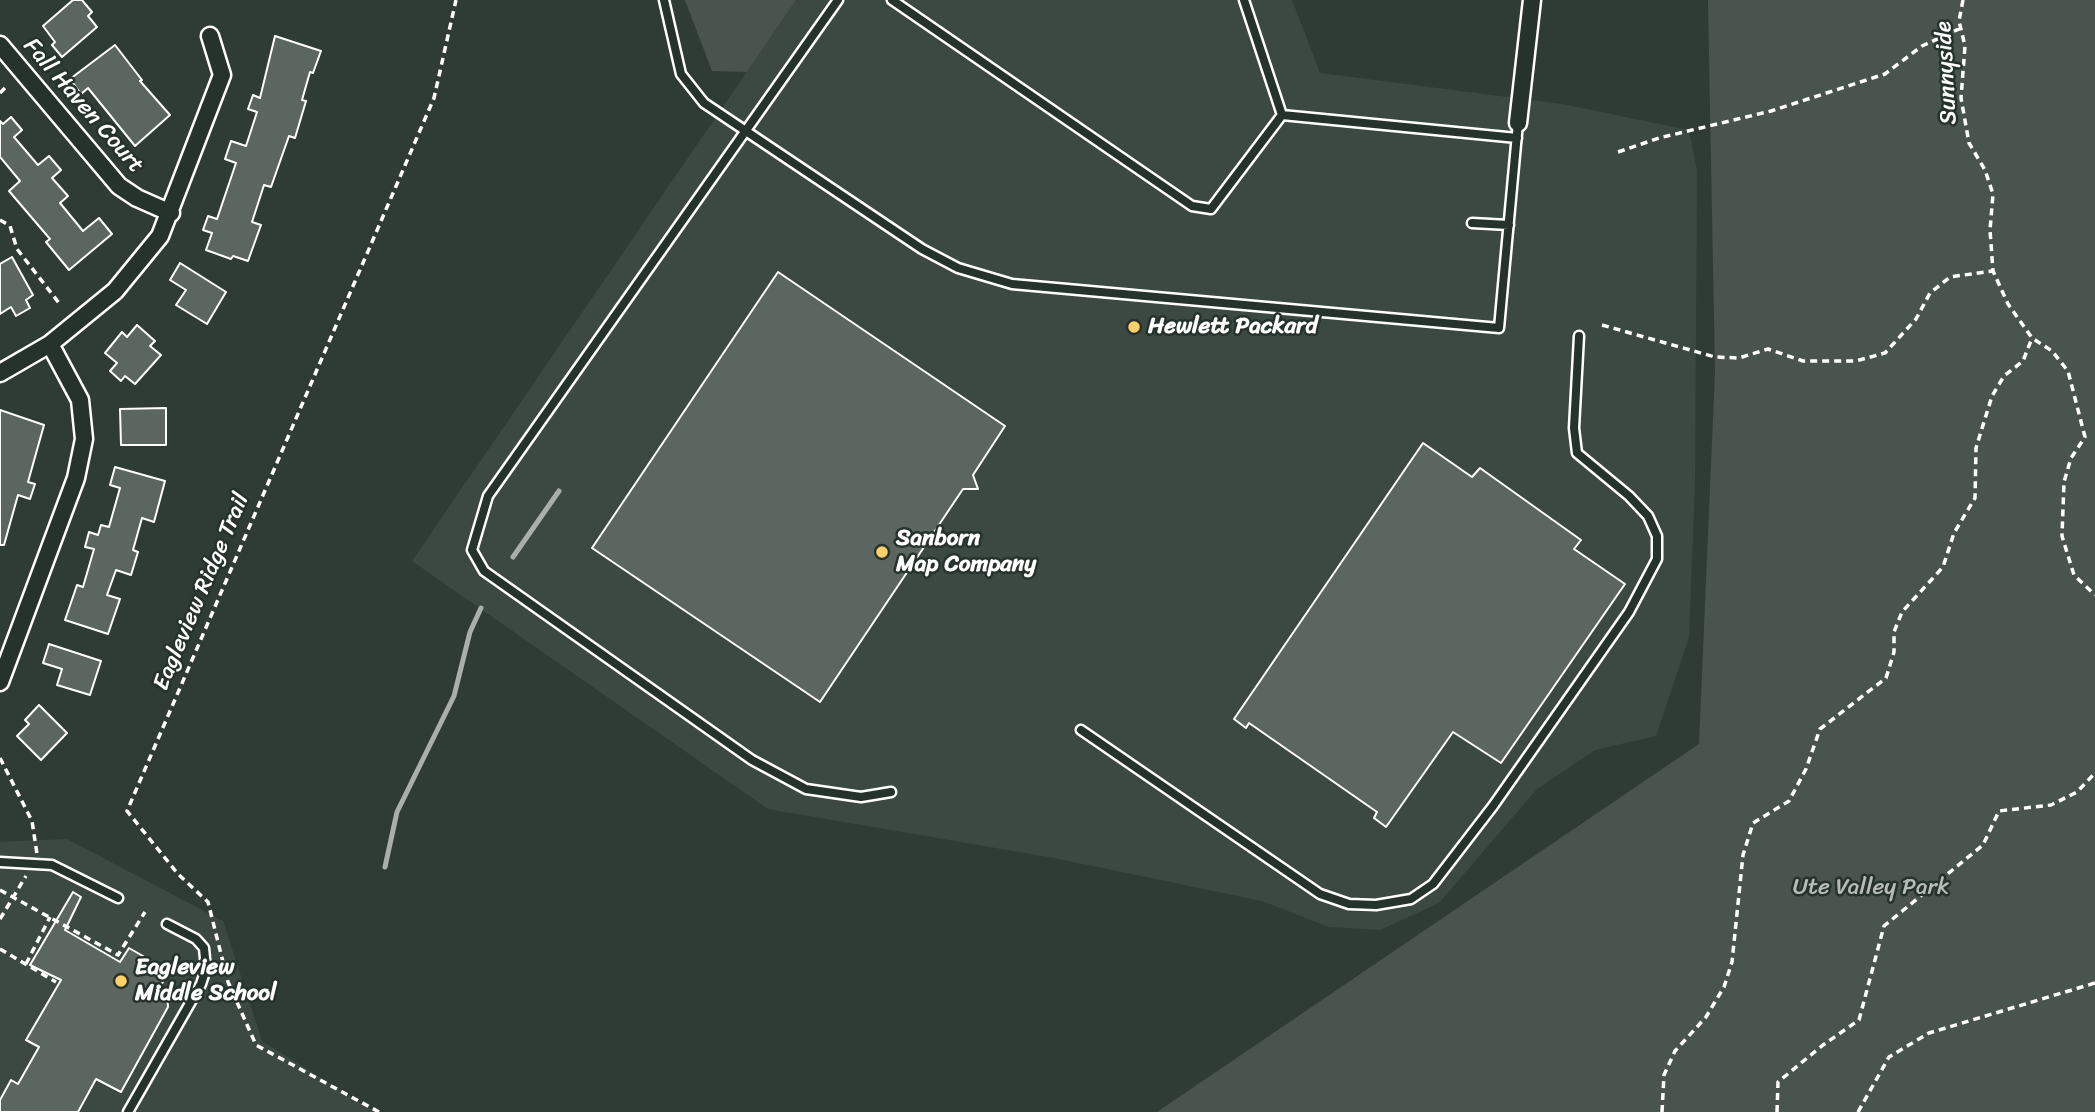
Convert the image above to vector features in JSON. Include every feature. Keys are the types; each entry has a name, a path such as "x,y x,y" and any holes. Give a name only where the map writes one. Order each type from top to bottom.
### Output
{"street":[{"path":"1517,131 1532,0"},
{"path":"0,373 50,344 132,272 160,236 222,75 210,36"},
{"name":"Fall Haven Court","path":"0,45 119,186 136,198 171,213"},
{"path":"0,682 76,478 84,439 80,400 50,344"}],"lane":[{"path":"664,0 681,74 704,103 922,249 958,268 1012,284 1499,328 1517,131 1282,115"},
{"path":"838,0 488,496 472,550 484,571 752,760 806,789 861,797 891,792"},
{"path":"892,0 1192,206 1211,209 1282,115"},
{"path":"1244,0 1282,115"},
{"path":"1472,223 1509,225"},
{"path":"1081,730 1320,894 1349,904 1376,905 1411,899 1433,884 1493,806 1629,612 1657,559 1657,536 1647,516 1629,495 1577,453 1574,428 1578,336"},
{"path":"0,862 36,862 65,870 118,898"},
{"path":"128,1112 201,984 206,969 204,948 197,939 167,924"}],"path":[{"name":"Eagleview Ridge Trail","path":"228,982 208,902 178,874 127,811 434,99 457,0"},
{"name":"Sunnyside","path":"1963,0 1961,28 1965,46 1961,98 1969,143 1985,170 1993,194 1990,230 1993,271 2008,304 2032,338 2052,351 2068,371 2075,393 2085,437 2071,458 2064,482 2062,536 2074,575 2095,595"},
{"path":"1618,152 1659,138 1771,111 1885,74 1922,46 1961,28"},
{"path":"0,93 8,86"},
{"path":"0,220 10,226 17,249 59,303"},
{"path":"1602,325 1715,357 1739,358 1768,349 1803,361 1856,361 1885,353 1916,319 1930,293 1950,277 1993,271"},
{"path":"1662,1112 1664,1074 1675,1051 1706,1017 1724,987 1732,962 1743,855 1753,823 1789,801 1806,769 1820,729 1886,678 1894,652 1894,632 1902,612 1943,568 1954,533 1975,498 1976,448 1992,396 2004,376 2023,361 2032,338"},
{"path":"0,758 37,836 36,862 0,919"},
{"path":"1777,1112 1778,1082 1859,1020 1884,926 1983,845 1999,811 2051,805 2077,792 2095,773"},
{"path":"0,890 118,955 145,912"},
{"path":"26,964 50,917"},
{"path":"0,949 56,982"},
{"path":"206,969 218,971 228,982 256,1045 379,1112"},
{"path":"1858,1112 1889,1057 1929,1033 2095,983"}],"shaded area":[{"name":"Hewlett Packard","path":"796,0 1292,0 1320,73 1562,104 1689,130 1697,171 1695,483 1689,637 1656,736 1595,750 1536,790 1439,903 1380,930 1329,927 1262,901 1054,858 768,809 412,561"},
{"name":"Eagleview Middle School","path":"67,839 223,921 262,1041 375,1112 0,1112 0,842"}],"green space":[{"path":"685,0 796,0 747,72 712,71"},
{"name":"Ute Valley Park","path":"1708,0 2095,0 2095,1112 1157,1112 1699,744 1715,372"}],"building":[{"path":"73,0 82,0 92,12 88,16 97,27 62,57 52,45 55,42 43,26"},
{"path":"275,36 321,51 313,73 310,72 302,100 306,101 295,138 289,136 271,187 264,185 252,222 261,225 248,261 233,256 231,259 206,250 212,233 203,230 208,216 217,219 236,163 225,159 231,141 246,146 257,112 248,109 253,95 260,98"},
{"path":"115,45 142,80 140,81 170,115 135,146 88,88 81,94 70,79"},
{"path":"11,117 22,130 14,137 38,165 49,156 61,170 52,178 68,196 60,203 83,231 99,218 112,234 69,270 46,242 50,239 9,191 20,181 0,157 0,121 3,124"},
{"path":"12,257 33,295 26,300 30,308 16,316 11,307 0,314 0,264"},
{"path":"180,263 226,292 207,324 176,305 186,290 170,280"},
{"path":"778,272 1005,426 973,475 978,489 963,489 820,702 592,548"},
{"path":"137,325 155,341 150,346 161,355 135,384 125,376 121,381 110,371 117,363 105,353 122,332 127,337"},
{"path":"166,408 166,445 121,445 120,409"},
{"path":"0,410 44,425 28,482 35,484 30,499 18,495 4,545 0,545"},
{"path":"1423,443 1472,477 1480,468 1581,540 1574,549 1625,584 1501,763 1453,732 1386,827 1374,818 1377,812 1249,723 1246,728 1234,719"},
{"path":"115,467 165,481 154,522 142,518 133,550 138,552 131,575 116,570 107,595 120,599 108,634 65,620 77,585 83,587 94,549 85,547 89,532 98,535 101,525 109,527 120,488 110,485"},
{"path":"49,644 101,661 90,695 57,685 62,669 43,663"},
{"path":"39,705 67,733 41,760 17,736 29,724 25,720"},
{"path":"73,892 81,897 65,930 120,962 129,948 169,971 160,987 167,991 168,1007 121,1092 96,1079 78,1112 0,1112 0,1100 11,1080 18,1084 39,1047 26,1040 61,980 30,965"}],"waterway":[{"path":"513,557 559,491"},
{"path":"385,867 397,812 454,696 470,632 481,608"}],"place":[{"name":"Hewlett Packard","path":"1134,327"},
{"name":"Sanborn Map Company","path":"882,552"},
{"name":"Eagleview Middle School","path":"121,981"}]}
